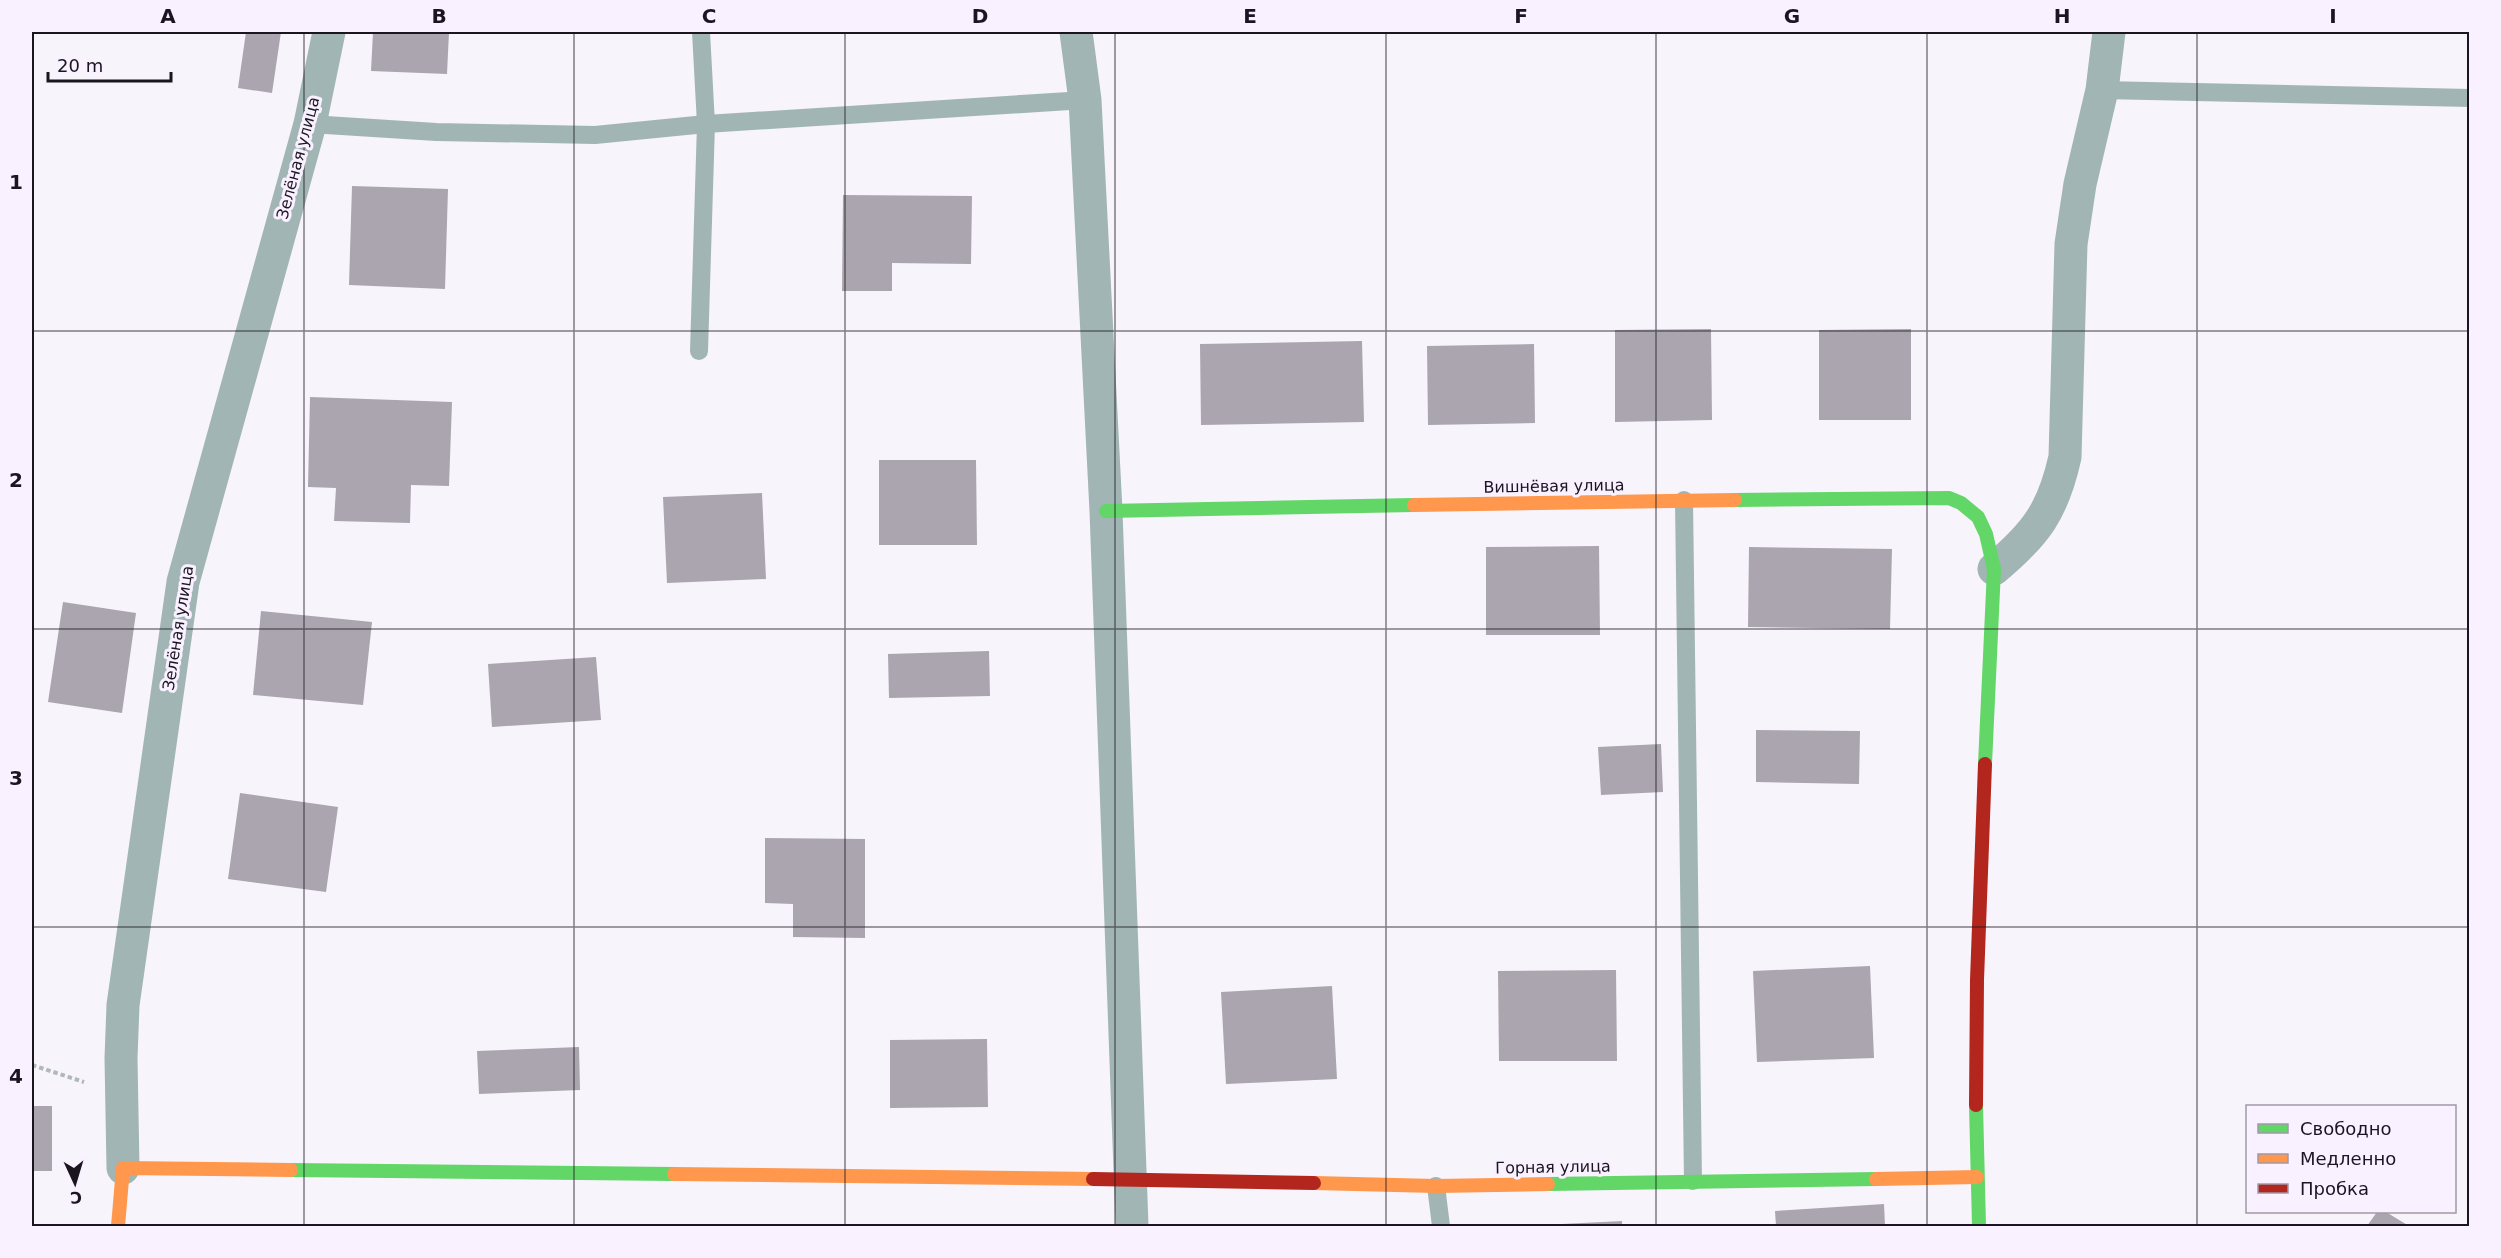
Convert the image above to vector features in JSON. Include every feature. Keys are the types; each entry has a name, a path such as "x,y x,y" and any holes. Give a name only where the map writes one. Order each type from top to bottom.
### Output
{"street":[{"name":"Зелёная улица","path":"123,1168 121,1095 123,1005 183,582 310,124 329,32"},
{"path":"1076,32 1085,100 1106,512 1132,1227"},
{"path":"1979,1227 1977,1177 1979,892 1994,569 2023,545 2043,519 2058,490 2065,458 2071,244 2080,184 2102,90 2109,32"},
{"name":"Вишнёвая улица","path":"1106,512 1684,500 1949,498 1965,504 1979,516 1987,532 1994,569"},
{"path":"118,1227 123,1168"},
{"name":"Горная улица","path":"123,1168 1131,1179 1436,1186 1977,1177"}],"lane":[{"path":"699,351 706,124 701,32"},
{"path":"2102,90 2469,98"},
{"path":"310,124 436,132 595,135 706,124 1085,100"},
{"path":"1684,500 1693,1181"},
{"path":"1436,1186 1441,1227"}],"path":[{"path":"32,1065 121,1095"}],"building":[{"path":"246,32 281,32 272,93 238,88"},
{"path":"373,32 449,32 447,74 371,71"},
{"path":"352,186 448,189 445,289 349,285"},
{"path":"843,195 972,196 971,264 892,263 892,291 842,291"},
{"path":"1711,329 1712,420 1615,422 1615,330"},
{"path":"1911,329 1911,420 1819,420 1819,330"},
{"path":"1362,341 1364,422 1201,425 1200,344"},
{"path":"1534,344 1535,423 1428,425 1427,346"},
{"path":"310,397 452,402 449,486 411,485 410,523 334,521 336,488 308,487"},
{"path":"879,460 976,460 977,545 879,545"},
{"path":"762,493 766,579 667,583 663,497"},
{"path":"1599,546 1600,635 1486,635 1486,547"},
{"path":"1749,547 1892,549 1890,629 1748,627"},
{"path":"63,602 136,613 122,713 48,702"},
{"path":"261,611 372,622 363,705 253,695"},
{"path":"989,651 990,696 889,698 888,654"},
{"path":"596,657 601,720 492,727 488,664"},
{"path":"1756,730 1860,731 1859,784 1756,782"},
{"path":"1661,744 1663,792 1601,795 1598,747"},
{"path":"240,793 338,807 326,892 228,879"},
{"path":"765,838 865,839 865,938 793,937 793,904 765,903"},
{"path":"1870,966 1874,1058 1757,1062 1753,971"},
{"path":"1616,970 1617,1061 1499,1061 1498,971"},
{"path":"1332,986 1337,1079 1226,1084 1221,992"},
{"path":"987,1039 988,1107 890,1108 890,1040"},
{"path":"579,1047 580,1090 479,1094 477,1051"},
{"path":"32,1106 52,1106 52,1171 32,1171"},
{"path":"1884,1204 1885,1226 1776,1226 1775,1211"},
{"path":"2376,1213 2388,1213 2409,1226 2367,1226"},
{"path":"1622,1221 1622,1226 1542,1226 1542,1225"},
{"path":"2186,1224 2275,1224 2275,1226 2186,1226"}],"traffic: fast":[{"path":"1735,500 1949,498 1961,503 1978,517 1986,534 1994,569 1985,764"},
{"path":"1106,511 1414,505"},
{"path":"1976,1105 1979,1226"},
{"path":"291,1170 674,1174"},
{"path":"1548,1184 1876,1179"}],"traffic: slow":[{"path":"1414,505 1735,500"},
{"path":"118,1226 123,1168 291,1170"},
{"path":"674,1174 1093,1179"},
{"path":"1876,1179 1977,1177"},
{"path":"1314,1183 1436,1186 1548,1184"}],"traffic: jam":[{"path":"1976,1105 1977,980 1985,764"},
{"path":"1093,1179 1314,1183"}]}
